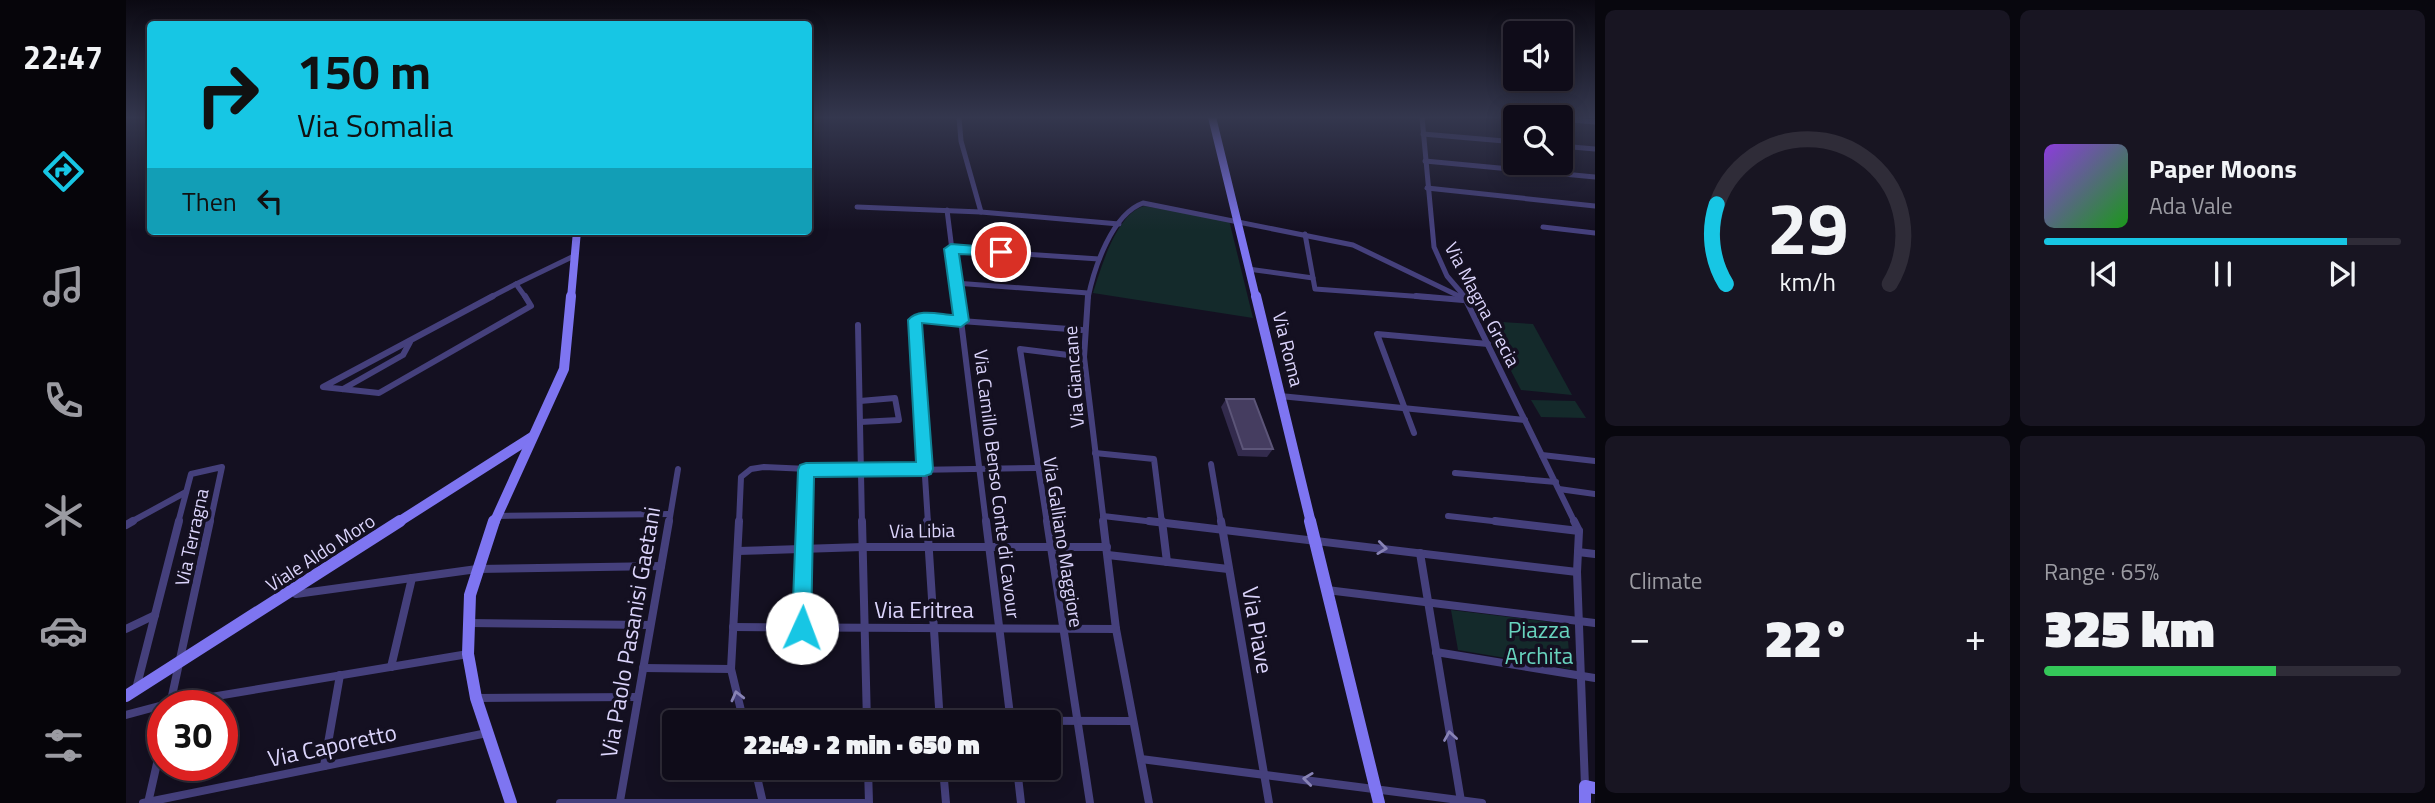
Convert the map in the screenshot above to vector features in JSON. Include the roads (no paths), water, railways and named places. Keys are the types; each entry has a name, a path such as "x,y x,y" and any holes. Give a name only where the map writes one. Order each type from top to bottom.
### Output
{"street":[{"path":"965,154 981,212"},
{"name":"Via Roma","path":"1221,154 1379,803"},
{"name":"Via Magna Grecia","path":"1425,154 1434,247 1447,276 1467,300 1579,531"},
{"path":"1425,161 1595,177"},
{"path":"1427,188 1595,206"},
{"name":"Via Giancane","path":"1149,803 1115,629 1084,357 1083,330 1088,293 1100,258 1119,224 1129,210 1143,203 1236,220"},
{"path":"857,207 981,212 1119,224"},
{"name":"Via Camillo Benso Conte di Cavour","path":"947,210 1010,710"},
{"path":"1236,220 1353,244 1467,300"},
{"path":"1543,228 1595,233"},
{"path":"1305,234 1315,289 1467,300"},
{"path":"511,803 476,698 468,654 467,623 477,569 496,516 564,369 577,235"},
{"path":"951,249 1100,258"},
{"path":"516,284 531,306 379,393 323,387 516,284 575,256"},
{"path":"1248,270 1313,278"},
{"path":"955,283 1088,293"},
{"path":"940,710 915,320 921,318 1083,330"},
{"path":"858,325 867,710"},
{"path":"1414,433 1377,334 1488,344"},
{"path":"342,389 403,355 411,340"},
{"name":"Via Galliano Maggiore","path":"1084,357 1020,349 1090,803"},
{"path":"1280,396 1525,420"},
{"path":"860,401 895,398 899,420 860,422"},
{"name":"Viale Aldo Moro","path":"180,665 296,594 530,442"},
{"name":"Viale Aldo Moro","path":"130,697 530,442"},
{"name":"Via Giancane","path":"1095,453 1154,459 1167,562"},
{"path":"1542,455 1595,461"},
{"name":"Via Piave","path":"1211,464 1269,803"},
{"name":"Via Terragna","path":"130,697 155,615 191,474 222,467 180,665 172,690"},
{"path":"740,710 731,669 741,477 744,472 755,468 1037,468"},
{"name":"Via Paolo Pasanisi Gaetani","path":"620,801 678,469"},
{"path":"802,628 806,470"},
{"path":"1455,473 1557,486 1595,494"},
{"path":"126,525 186,492"},
{"path":"496,516 670,514"},
{"path":"1103,516 1577,572"},
{"path":"1448,516 1579,531 1577,572 1581,676 1590,787 1585,803"},
{"name":"Via Libia","path":"738,551 1049,546 1108,551 1167,562 1228,569"},
{"path":"1578,552 1595,554"},
{"path":"1420,553 1461,802"},
{"path":"296,594 477,569 661,566"},
{"path":"391,667 412,578"},
{"path":"1327,590 1595,623"},
{"path":"126,629 155,615"},
{"path":"467,623 650,625"},
{"name":"Via Eritrea","path":"733,627 1115,629"},
{"path":"1436,652 1595,678"},
{"path":"238,693 468,654"},
{"path":"643,668 731,669"},
{"path":"324,766 340,675"},
{"path":"476,698 638,697"},
{"path":"126,715 147,710"},
{"path":"1061,721 1133,721"},
{"name":"Via Caporetto","path":"146,803 488,733"},
{"path":"1141,759 1482,803"},
{"path":"758,780 763,802"},
{"path":"560,803 866,803 867,780"},
{"path":"944,780 946,803"},
{"path":"1018,780 1021,803"},
{"path":"146,803 152,781"}],"park label":[{"name":"Piazza Archita","path":"1539,642"}]}
